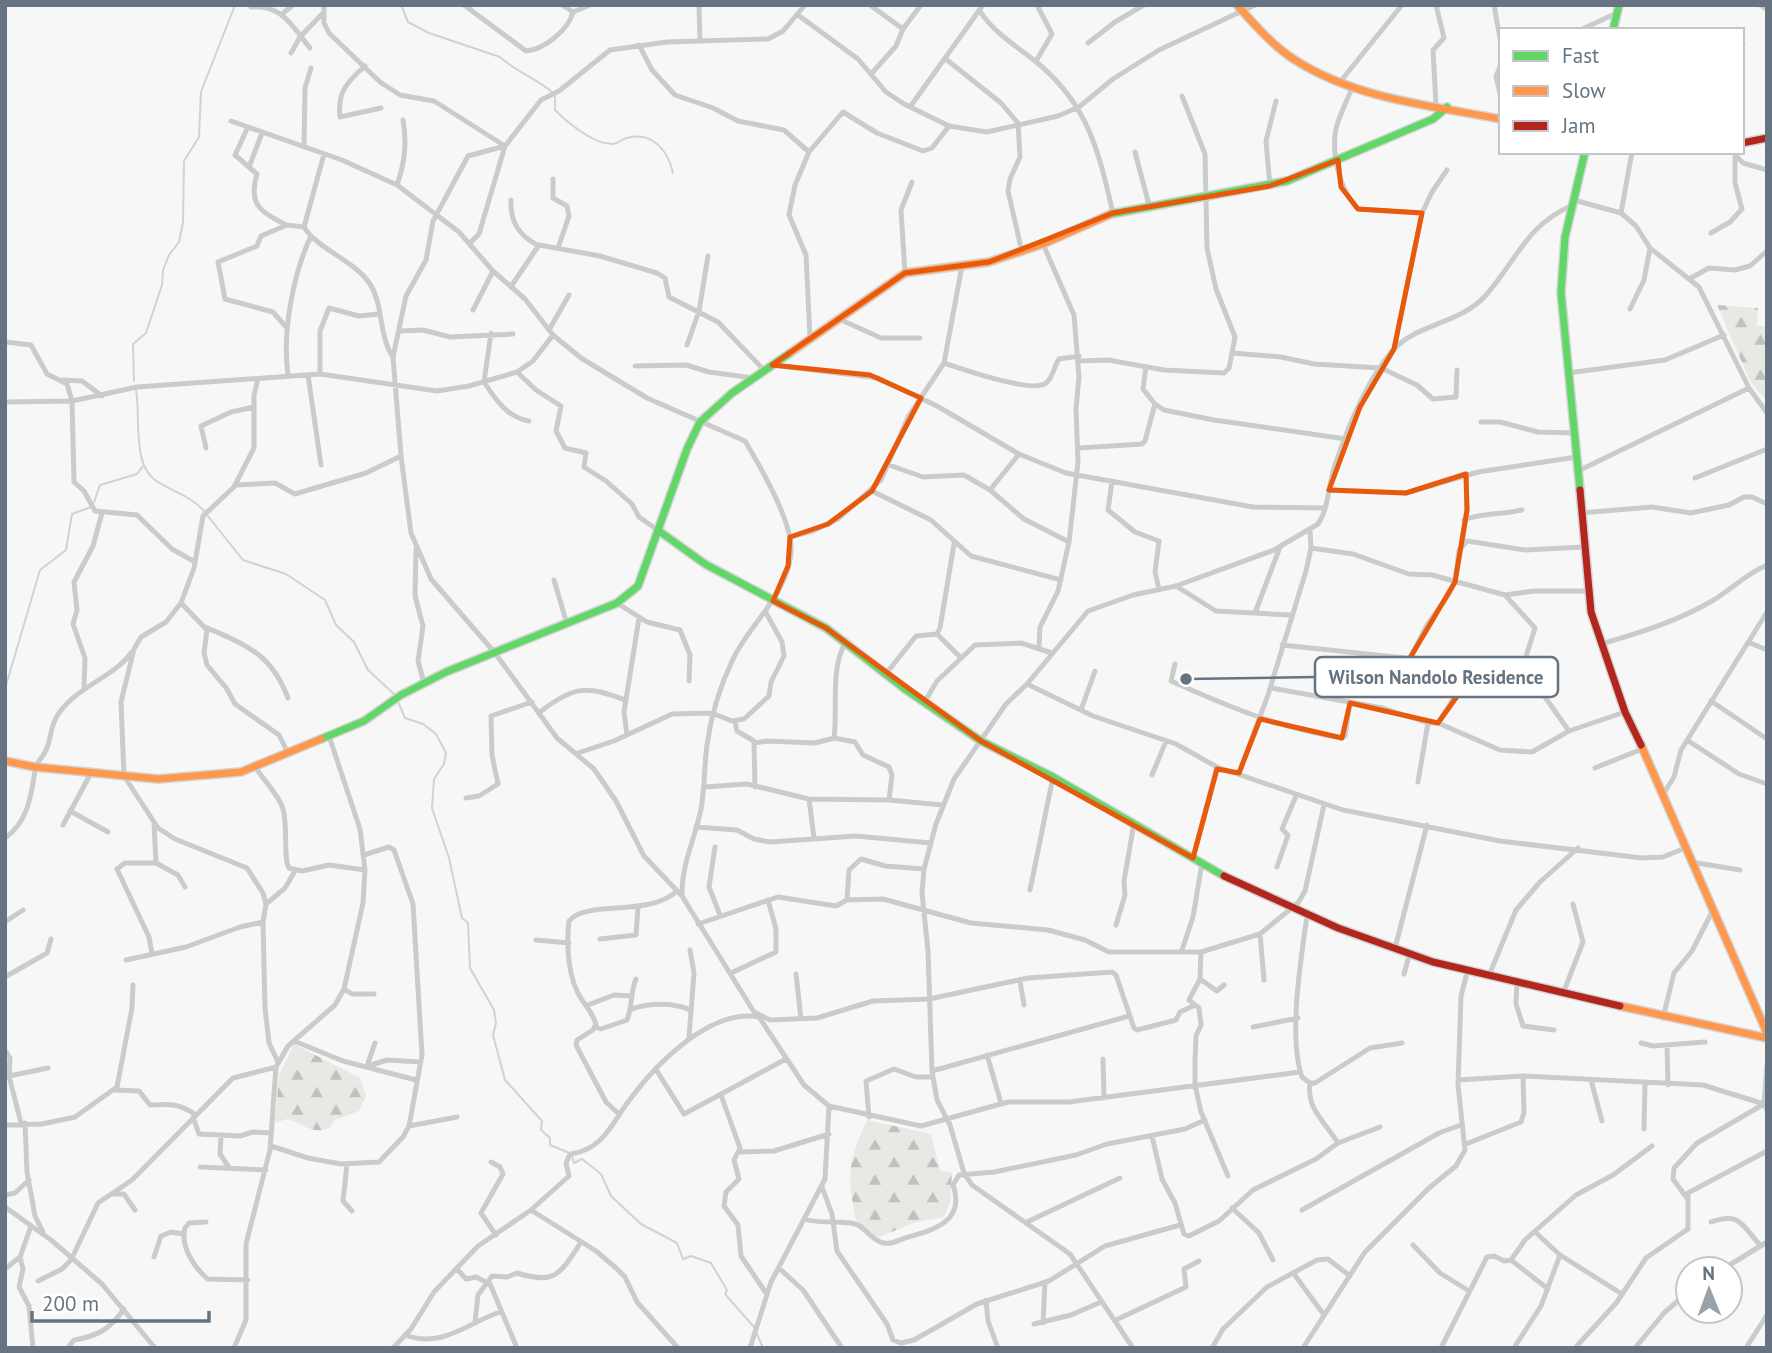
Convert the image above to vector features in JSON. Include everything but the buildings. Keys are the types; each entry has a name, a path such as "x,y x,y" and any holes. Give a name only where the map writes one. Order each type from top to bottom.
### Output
{"street":[{"path":"282,14 293,5"},
{"path":"464,5 526,51 538,48 562,31 572,19 573,12"},
{"path":"562,5 573,12"},
{"path":"573,12 590,5"},
{"path":"699,5 700,41"},
{"path":"470,243 479,234 505,146 541,100 568,85 596,58 610,50 639,45 768,38 783,31 805,5"},
{"path":"870,5 903,29"},
{"path":"872,73 896,46 903,29 921,5"},
{"path":"1036,61 1052,34 1037,5"},
{"path":"1088,43 1115,22 1144,5"},
{"path":"798,15 872,73 886,92 910,107 949,126 987,132 1058,116 1079,107 1113,79 1159,50 1239,8 1255,5"},
{"path":"1340,82 1402,5"},
{"path":"1436,5 1444,38 1433,50 1436,105"},
{"path":"1494,5 1499,33"},
{"path":"1760,5 1767,9"},
{"path":"251,7 270,7 282,14 310,48"},
{"path":"910,107 947,60 982,8 999,34 1036,61 1072,96 1099,156 1113,213"},
{"path":"1239,8 1286,53 1308,68 1340,82 1499,118"},
{"path":"291,53 300,37 324,9"},
{"path":"324,9 329,33 380,82 400,95 434,101 505,146"},
{"path":"1584,28 1618,9"},
{"path":"1613,28 1618,9"},
{"path":"639,45 652,70 675,95 713,108 732,119 783,130 809,152"},
{"path":"947,60 1001,103 1018,123 1020,157 1010,178 1008,191 1022,252"},
{"path":"365,66 344,87 339,105 341,117 381,108"},
{"path":"304,147 305,88 311,68"},
{"path":"1499,69 1496,77 1499,90"},
{"path":"1353,86 1338,123 1335,141 1341,187 1357,209 1422,213"},
{"path":"944,363 980,374 1038,386 1049,380 1059,359 1108,360 1146,367 1224,373 1229,368 1234,331 1216,289 1210,262 1205,154 1182,96"},
{"path":"1270,186 1266,141 1276,101"},
{"path":"5,761 34,768 176,779 256,768 363,721 424,682 617,603 638,586 687,449 700,422 732,393 894,279 905,274 962,266 1022,252 1113,213 1270,186 1433,120 1447,107"},
{"path":"810,338 806,255 789,215 795,185 809,152 843,113 877,133 923,151 932,148 949,126"},
{"path":"397,185 405,152 403,120"},
{"path":"231,121 247,129 324,153 397,185 470,243 493,271 512,285 551,333 581,358 637,392 745,441 790,537 792,551 774,601 745,635 726,673 712,713 704,788 696,827 686,857 680,894"},
{"path":"247,129 235,155 257,174 253,198 256,205 287,225 304,227 311,236 342,257 368,281 374,292 384,342 393,357"},
{"path":"249,167 262,133"},
{"path":"1744,143 1767,138"},
{"path":"424,682 418,660 423,625 415,596 416,546 401,456 393,357 406,296 426,260 430,228 463,160 474,153 505,146"},
{"path":"1135,152 1149,205"},
{"path":"304,227 324,153"},
{"path":"1585,154 1564,237 1561,279 1588,591 1601,644 1625,712 1664,793 1761,1025 1767,1032"},
{"path":"1621,213 1632,154"},
{"path":"1711,233 1730,222 1742,209 1735,183 1735,154"},
{"path":"1736,154 1743,163 1767,170"},
{"path":"1394,349 1422,213 1432,191 1447,170"},
{"path":"553,179 553,198 567,206 569,216 558,248"},
{"path":"905,274 901,210 912,182"},
{"path":"510,200 510,214 520,234 537,245 600,256 662,275 669,297 718,322 764,370"},
{"path":"1133,1348 1076,1262 1062,1247 972,1185 964,1173 946,1119 932,1074 922,892 924,869 931,842 942,805 954,779 1006,704 1027,684 1088,611 1097,606 1176,586 1280,547 1318,524 1346,439 1381,368 1394,349 1405,340 1474,307 1486,295 1531,233 1574,202 1621,213 1636,226 1650,248 1699,287 1749,388 1767,413"},
{"path":"286,327 273,312 225,299 218,262 257,246 261,236 287,225"},
{"path":"288,375 286,327 302,254 311,236"},
{"path":"1039,647 1040,627 1061,580 1069,542 1079,447 1076,409 1079,358 1073,312 1043,244"},
{"path":"512,285 537,245"},
{"path":"1630,309 1644,280 1650,248"},
{"path":"1689,279 1709,268 1735,270 1750,266 1767,251"},
{"path":"687,345 699,311 708,256"},
{"path":"790,537 828,524 872,491 890,465 908,416 944,363 962,266"},
{"path":"473,310 493,271"},
{"path":"5,402 72,401 137,387 308,374 438,391 484,383 517,372 533,361 551,333 569,295"},
{"path":"320,374 320,331 329,308 351,316 379,314"},
{"path":"839,319 881,338 920,338"},
{"path":"400,331 423,330 450,337 513,334"},
{"path":"491,333 484,383 500,406 519,419 529,421"},
{"path":"1568,373 1665,360 1724,335"},
{"path":"5,342 31,345 47,374 67,384 72,401 74,482 85,493 95,511 137,515 172,549 195,562"},
{"path":"1232,353 1281,357 1348,368 1381,368 1417,385 1433,399 1449,400 1456,397 1457,370"},
{"path":"635,366 686,365 709,372 754,378"},
{"path":"772,365 870,375 921,398 1019,454 1054,470 1253,507 1325,508"},
{"path":"1146,367 1143,389 1155,404 1164,410 1346,439"},
{"path":"517,372 536,390 561,406 556,431 565,448 586,453 584,467 606,481 632,505 639,517 705,564 826,628 923,703 981,741 1053,777 1242,886 1307,916 1433,962 1564,991 1663,1018 1767,1038"},
{"path":"308,374 321,465"},
{"path":"5,838 26,813 34,787 34,768 47,751 57,716 84,688 121,664 141,637 166,622 181,603 195,562 203,516 236,485 254,448 254,407 258,379"},
{"path":"62,380 82,381 102,396"},
{"path":"1578,471 1749,388"},
{"path":"1079,447 1142,444 1155,404"},
{"path":"206,448 201,426 231,412 254,407"},
{"path":"1481,422 1500,422 1538,432 1574,433"},
{"path":"1695,478 1767,449"},
{"path":"990,490 1019,454"},
{"path":"236,485 275,483 295,494 366,473 401,456"},
{"path":"1329,490 1406,493 1466,474 1577,457"},
{"path":"890,465 923,477 964,475 990,490 1024,519 1069,542"},
{"path":"1410,659 1421,635 1455,582 1467,510 1466,474"},
{"path":"1112,481 1108,510 1135,532 1159,541 1155,572 1159,589"},
{"path":"872,491 931,520 954,544 984,561 1061,580"},
{"path":"1580,513 1652,507 1691,513 1729,505 1744,497 1752,497 1767,504"},
{"path":"1464,520 1470,516 1490,517 1522,510"},
{"path":"84,688 85,658 73,624 77,610 75,582 93,545 102,513"},
{"path":"1239,773 1271,688 1311,548 1310,531"},
{"path":"1462,544 1474,541 1525,550 1584,547"},
{"path":"937,634 953,564 954,544"},
{"path":"416,546 431,579 495,653 557,737 578,753 612,794 644,856 680,894 810,1092 829,1106 869,1117 921,1126 1001,1103 1104,1098 1300,1072"},
{"path":"1255,612 1280,547"},
{"path":"1311,548 1353,554 1409,574 1432,575 1506,595 1534,591 1588,591"},
{"path":"1601,644 1675,619 1713,600 1745,575 1767,565"},
{"path":"554,580 567,624"},
{"path":"1176,586 1216,611 1290,615"},
{"path":"1506,595 1535,628 1523,666"},
{"path":"181,603 205,627 267,659 280,677 288,698"},
{"path":"617,603 639,618 675,628 682,633 690,655 689,681"},
{"path":"578,753 672,715 712,713 735,721 744,719 769,696 771,682 782,663 782,642 765,611"},
{"path":"1664,793 1674,777 1681,750 1767,612"},
{"path":"627,735 624,724 625,700 639,618"},
{"path":"205,627 207,635 204,653 207,665 227,689 235,704 279,735 288,753"},
{"path":"937,634 960,657"},
{"path":"885,675 916,636 937,634"},
{"path":"1748,642 1767,650"},
{"path":"834,738 837,659 845,643"},
{"path":"923,703 937,681 977,644 1021,643 1052,653"},
{"path":"1282,645 1410,659 1523,666"},
{"path":"134,649 121,702 124,776 154,823 175,839 247,868 266,904"},
{"path":"1438,723 1458,695 1454,662"},
{"path":"1175,664 1171,681 1260,719 1303,733 1342,738 1350,703"},
{"path":"1523,666 1569,731"},
{"path":"1081,710 1095,671"},
{"path":"1027,684 1040,693 1081,710 1166,741 1217,767 1324,805 1500,841 1655,858 1685,848"},
{"path":"1271,688 1383,708 1428,723 1438,723 1500,750 1524,753 1541,749 1569,731 1625,712"},
{"path":"540,712 554,701 581,689 598,689 625,700"},
{"path":"1711,701 1767,739"},
{"path":"466,798 479,796 498,784 492,755 491,716 532,702"},
{"path":"735,721 736,729 744,732 754,743 755,787"},
{"path":"1418,782 1428,723"},
{"path":"38,1281 62,1269 71,1260 98,1203 132,1180 238,1075 277,1064 295,1041 335,1005 344,989 363,903 365,870 352,799 329,736"},
{"path":"754,743 767,740 815,743 834,738 855,742 863,755 889,767 892,775 889,800"},
{"path":"1687,740 1739,774 1767,784"},
{"path":"1152,775 1166,741"},
{"path":"1595,768 1642,749"},
{"path":"1193,858 1217,767"},
{"path":"256,768 283,807 288,836 286,864 295,871 329,865 365,870"},
{"path":"63,825 91,773"},
{"path":"1030,890 1053,777"},
{"path":"704,788 738,784 809,799 889,800 942,805"},
{"path":"1277,867 1288,835 1282,830 1296,796"},
{"path":"809,799 814,838"},
{"path":"698,924 768,900 785,897 836,906 847,900 883,898 971,923 1048,930 1085,940 1109,951 1201,952 1260,934 1292,909 1305,891 1324,805"},
{"path":"71,811 108,832"},
{"path":"154,823 156,863"},
{"path":"1116,925 1125,895 1124,881 1134,823"},
{"path":"1395,948 1427,825"},
{"path":"696,827 737,830 754,839 770,842 876,836 931,842"},
{"path":"271,1146 308,1158 347,1164 383,1160 409,1126 422,1044 417,1010 420,995 412,898 394,850 389,847 364,855"},
{"path":"715,847 709,887 720,915"},
{"path":"1490,973 1516,910 1540,882 1578,848"},
{"path":"847,900 849,870 861,859 885,866 924,869"},
{"path":"1691,862 1740,870"},
{"path":"152,954 149,937 117,869 125,863 156,863 178,875 185,887"},
{"path":"1182,950 1193,917 1202,863"},
{"path":"234,1348 246,1320 246,1244 271,1146 277,1064 267,1032 262,922 266,904 285,888 295,871"},
{"path":"595,1027 588,1004 582,1000 570,968 572,917 597,909 638,907 680,894"},
{"path":"731,973 776,952 775,929 768,900"},
{"path":"1564,991 1583,942 1573,904"},
{"path":"600,939 636,935 638,907"},
{"path":"5,922 23,910"},
{"path":"1663,1018 1674,973 1692,951 1713,910"},
{"path":"1307,916 1298,1018 1300,1072 1310,1083 1309,1098 1314,1111 1338,1143"},
{"path":"126,960 262,922"},
{"path":"1260,934 1264,980"},
{"path":"5,977 47,953 51,939"},
{"path":"536,940 569,943"},
{"path":"689,1037 694,973 690,950"},
{"path":"1201,952 1200,979 1190,995 1193,1006 1199,1009 1201,1025 1196,1040 1195,1085 1205,1120 1228,1175"},
{"path":"1404,974 1410,953"},
{"path":"1303,1348 1365,1252 1385,1230 1456,1166 1466,1144 1461,1125 1458,1080 1461,996 1468,968"},
{"path":"393,1348 434,1292 478,1246 531,1210 569,1176 566,1163 570,1154 588,1151 600,1143 619,1114 689,1037 733,1018 817,1018 873,1001 929,999 1020,981 1112,972 1120,984 1129,1016 1137,1030 1176,1020 1180,1012 1193,1006"},
{"path":"796,974 801,1019"},
{"path":"595,1027 601,1029 625,1022 632,1009 631,996 636,979"},
{"path":"1200,979 1217,991 1224,985"},
{"path":"1517,980 1515,997 1523,1026 1554,1030"},
{"path":"1020,981 1024,1005"},
{"path":"5,1125 42,1124 75,1118 114,1090 118,1083 132,1008 133,985"},
{"path":"344,989 346,992 374,994"},
{"path":"588,1004 614,995 631,996"},
{"path":"632,1009 649,1005 690,1010"},
{"path":"869,1117 866,1081 894,1069 916,1077 932,1074 987,1055 1129,1016"},
{"path":"1253,1027 1298,1018"},
{"path":"595,1027 577,1040 576,1045 606,1102 619,1114"},
{"path":"295,1041 343,1062 416,1080"},
{"path":"1641,1043 1667,1045 1705,1042"},
{"path":"367,1066 375,1043"},
{"path":"1310,1083 1326,1078 1370,1048 1402,1043"},
{"path":"1667,1045 1668,1085"},
{"path":"5,1050 10,1058 9,1076 23,1123 24,1153 35,1216 44,1234"},
{"path":"987,1055 1001,1103"},
{"path":"657,1071 684,1114 721,1095 745,1078 786,1059"},
{"path":"1103,1059 1104,1098"},
{"path":"367,1066 387,1060 420,1062"},
{"path":"1765,1107 1767,1065"},
{"path":"9,1076 48,1068"},
{"path":"1458,1080 1523,1076 1645,1084 1710,1085 1765,1107"},
{"path":"1466,1144 1521,1122 1524,1113 1523,1076"},
{"path":"1591,1080 1602,1121"},
{"path":"1644,1129 1645,1084"},
{"path":"114,1090 139,1091 150,1105 167,1102 184,1106 195,1116 199,1134 271,1133"},
{"path":"721,1095 729,1124 739,1141 739,1152 734,1160 739,1178 726,1192 724,1206 738,1225 741,1256 766,1293"},
{"path":"750,1348 766,1293 822,1187 829,1134 829,1106"},
{"path":"1575,1348 1622,1294 1646,1258 1688,1229 1686,1197 1673,1180 1674,1168 1697,1143 1765,1107"},
{"path":"409,1126 457,1117"},
{"path":"805,1219 859,1226 884,1244 940,1228 954,1213 954,1179 964,1173 994,1171 1076,1155 1107,1144 1185,1129 1205,1120"},
{"path":"1302,1210 1439,1133 1461,1125"},
{"path":"1152,1136 1162,1179 1175,1203 1180,1225 1184,1234 1192,1236 1219,1221 1253,1190 1316,1159 1338,1143 1380,1127"},
{"path":"739,1152 774,1151 829,1134"},
{"path":"221,1135 220,1154 228,1167"},
{"path":"1511,1260 1535,1232 1576,1195 1613,1175 1652,1146"},
{"path":"1686,1197 1717,1175 1767,1151"},
{"path":"491,1162 500,1167 503,1174 481,1213 496,1235"},
{"path":"347,1164 343,1201 352,1211"},
{"path":"200,1167 266,1170"},
{"path":"1027,1222 1120,1178"},
{"path":"5,1195 15,1193 29,1180"},
{"path":"822,1187 832,1214 838,1251 896,1342 914,1340 956,1313 986,1300 1045,1282 1105,1246 1180,1225"},
{"path":"109,1194 124,1194 135,1210"},
{"path":"5,1207 44,1234 71,1260 89,1272 124,1309 155,1348"},
{"path":"1232,1208 1259,1233 1273,1260"},
{"path":"531,1210 581,1242 622,1273 637,1302 678,1348"},
{"path":"1711,1222 1727,1217 1736,1218 1760,1245"},
{"path":"206,1222 189,1223 183,1234 189,1255 204,1276 219,1281 248,1280"},
{"path":"5,1269 20,1257 31,1226"},
{"path":"154,1257 160,1236 171,1232 183,1234"},
{"path":"1535,1232 1560,1255 1622,1294"},
{"path":"475,1322 474,1304 492,1276 507,1277 517,1273 528,1278 550,1279 564,1269 581,1242"},
{"path":"1744,1255 1767,1242"},
{"path":"1413,1245 1440,1273 1469,1291"},
{"path":"1514,1348 1528,1329 1548,1289 1560,1255"},
{"path":"1441,1348 1488,1256 1511,1260 1548,1289"},
{"path":"20,1257 23,1269 19,1287 29,1306 33,1348"},
{"path":"1212,1348 1223,1329 1267,1287 1324,1259 1350,1276"},
{"path":"1116,1320 1186,1287 1184,1269 1199,1261"},
{"path":"779,1268 803,1290 842,1348"},
{"path":"457,1269 466,1279 476,1277 487,1281 498,1298 500,1312 508,1322 517,1348"},
{"path":"1294,1274 1324,1315"},
{"path":"1043,1323 1045,1282"},
{"path":"986,1300 988,1321 998,1348"},
{"path":"1034,1324 1083,1311 1101,1302"},
{"path":"1637,1347 1674,1304"},
{"path":"68,1348 74,1340 92,1337 108,1328 124,1309"},
{"path":"405,1335 437,1340 500,1312"},
{"path":"1746,1348 1767,1315"}],"highlighted area":[{"path":"1338,160 1341,187 1358,209 1422,213 1394,349 1360,407 1329,490 1406,493 1466,474 1467,510 1455,582 1410,658 1454,662 1458,695 1438,723 1350,703 1342,738 1260,719 1239,773 1217,769 1193,858 981,741 826,628 773,601 788,566 790,537 828,524 872,491 921,398 870,375 772,365 905,273 989,262 1113,213 1270,186"}],"green space":[{"path":"1717,305 1758,308 1757,325 1767,327 1767,402 1750,381"},
{"path":"294,1044 360,1078 366,1096 359,1111 335,1120 330,1128 323,1130 312,1130 287,1119 275,1123 279,1075"},
{"path":"867,1120 931,1134 940,1171 952,1172 950,1203 944,1217 916,1222 877,1238 856,1221 850,1180 852,1159"}],"waterway":[{"path":"134,381 133,344 146,333 162,285 163,270 169,255 179,242 183,222 184,161 199,137 201,92 235,5"},
{"path":"401,5 408,22 429,33 500,57 552,92"},
{"path":"555,96 555,110 573,126 597,140 612,144 636,137 652,140 663,150 673,173"},
{"path":"136,390 140,453 144,465 158,482 188,498 204,511"},
{"path":"94,502 100,485 137,474 143,466"},
{"path":"5,689 40,570 66,550 72,514 91,507"},
{"path":"207,515 243,560 286,574 325,600 336,625 354,642 368,670 394,694"},
{"path":"399,704 405,718 423,724 436,734 446,753 444,764 434,779 432,808 449,858 462,918 468,923 470,968 494,1010 496,1023 493,1035 505,1080 542,1121 541,1130 550,1138 550,1145 567,1152"},
{"path":"572,1156 574,1163 582,1159 601,1174 611,1196 641,1224 677,1243 683,1259 691,1256 711,1263 727,1290 725,1294 754,1327"},
{"path":"757,1334 763,1348"}],"traffic: fast":[{"path":"1613,28 1619,5"},
{"path":"1111,214 1287,181 1433,119 1447,107"},
{"path":"1580,490 1561,293 1565,237 1585,154"},
{"path":"321,739 364,721 401,695 446,672 617,603 638,586 687,449 700,422 732,393 790,353"},
{"path":"659,531 705,564 826,628 905,689 981,741 1053,777 1224,876"}],"traffic: slow":[{"path":"1237,5 1265,35 1295,60 1343,84 1422,105 1499,119"},
{"path":"790,353 905,273 989,262 1043,244 1111,214"},
{"path":"5,761 35,767 158,779 241,772 321,739"},
{"path":"1641,745 1767,1033"},
{"path":"1620,1006 1767,1038"}],"traffic: jam":[{"path":"1744,143 1767,138"},
{"path":"1580,490 1591,612 1625,712 1641,745"},
{"path":"1224,876 1338,928 1433,962 1620,1006"}],"place":[{"name":"Wilson Nandolo Residence","path":"1186,679"}]}
